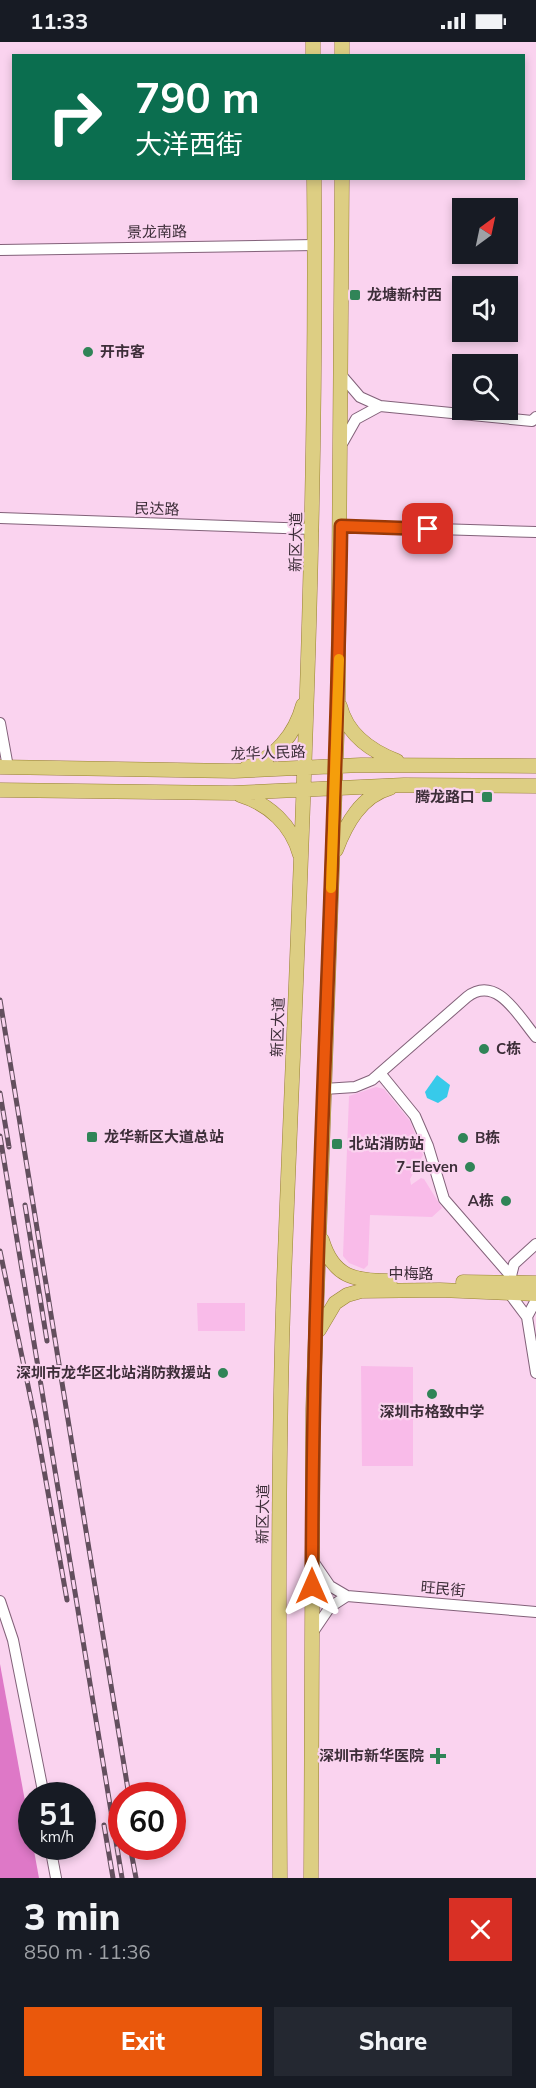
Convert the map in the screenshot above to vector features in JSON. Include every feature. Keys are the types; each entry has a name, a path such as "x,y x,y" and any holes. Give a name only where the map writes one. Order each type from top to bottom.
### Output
{"main road":[{"name":"新区大道","path":"279,1878 280,1428 306,769 313,529 314,180"},
{"path":"311,1878 315,1343 338,698 342,180"},
{"path":"234,771 261,763 282,745 297,722 308,689"},
{"path":"338,698 344,719 360,739 378,752 408,764"},
{"name":"龙华人民路","path":"4,767 234,771 408,764 536,766"},
{"path":"332,865 348,824 362,805 386,789 404,785"},
{"path":"0,790 232,793 404,785 536,786"},
{"path":"232,793 251,799 274,813 293,838 302,864"},
{"name":"中梅路","path":"319,1229 330,1262 338,1270 357,1278 371,1281 510,1284 536,1294"},
{"name":"中梅路","path":"315,1343 330,1309 339,1300 354,1293 536,1283"}],"street":[{"name":"景龙南路","path":"0,250 315,245"},
{"path":"342,376 360,397 380,406 532,421 536,417"},
{"path":"341,448 351,423 366,411 380,406"},
{"name":"民达路","path":"0,518 313,529"},
{"path":"341,526 536,532"},
{"path":"0,723 4,767"},
{"path":"324,1089 356,1087 380,1073 467,997 477,991 486,989 497,993 536,1037"},
{"path":"380,1073 415,1116 428,1146 444,1199 510,1284 527,1317 536,1373"},
{"path":"510,1284 515,1263 536,1244"},
{"path":"527,1317 536,1300"},
{"path":"312,1633 330,1607 347,1596 330,1586 313,1561"},
{"name":"旺民街","path":"347,1596 536,1612"},
{"path":"0,1601 13,1641 41,1782"},
{"path":"53,1860 56,1878"}],"shaded area":[{"path":"376,1087 384,1089 410,1121 423,1155 410,1179 411,1185 421,1178 424,1179 442,1208 432,1217 370,1215 368,1265 364,1269 349,1263 343,1256 349,1096"},
{"path":"197,1303 245,1303 245,1331 198,1331"},
{"path":"361,1366 413,1367 413,1466 362,1466"},
{"path":"0,1664 22,1782 18,1782 18,1860 36,1860 39,1878 0,1878"}],"water":[{"path":"437,1075 450,1085 447,1097 438,1103 427,1098 425,1092"}],"railway":[{"path":"0,1000 127,1782"},
{"path":"0,1093 9,1147"},
{"path":"0,1136 122,1878"},
{"path":"25,1205 47,1341"},
{"path":"0,1251 35,1419 67,1600"},
{"path":"104,1825 113,1878"},
{"path":"133,1860 136,1878"}],"slow traffic":[{"path":"331,888 339,659"}],"place":[{"name":"龙塘新村西","path":"355,295"},
{"name":"开市客","path":"88,352"},
{"name":"腾龙路口","path":"487,797"},
{"name":"C栋","path":"484,1049"},
{"name":"龙华新区大道总站","path":"92,1137"},
{"name":"B栋","path":"463,1138"},
{"name":"北站消防站","path":"337,1144"},
{"name":"7-Eleven","path":"470,1167"},
{"name":"A栋","path":"506,1201"},
{"name":"深圳市龙华区北站消防救援站","path":"223,1373"},
{"name":"深圳市格致中学","path":"432,1394"},
{"name":"深圳市新华医院","path":"438,1756"}],"route":[{"path":"312,1586 313,1409 338,704 341,526 428,529"}]}
